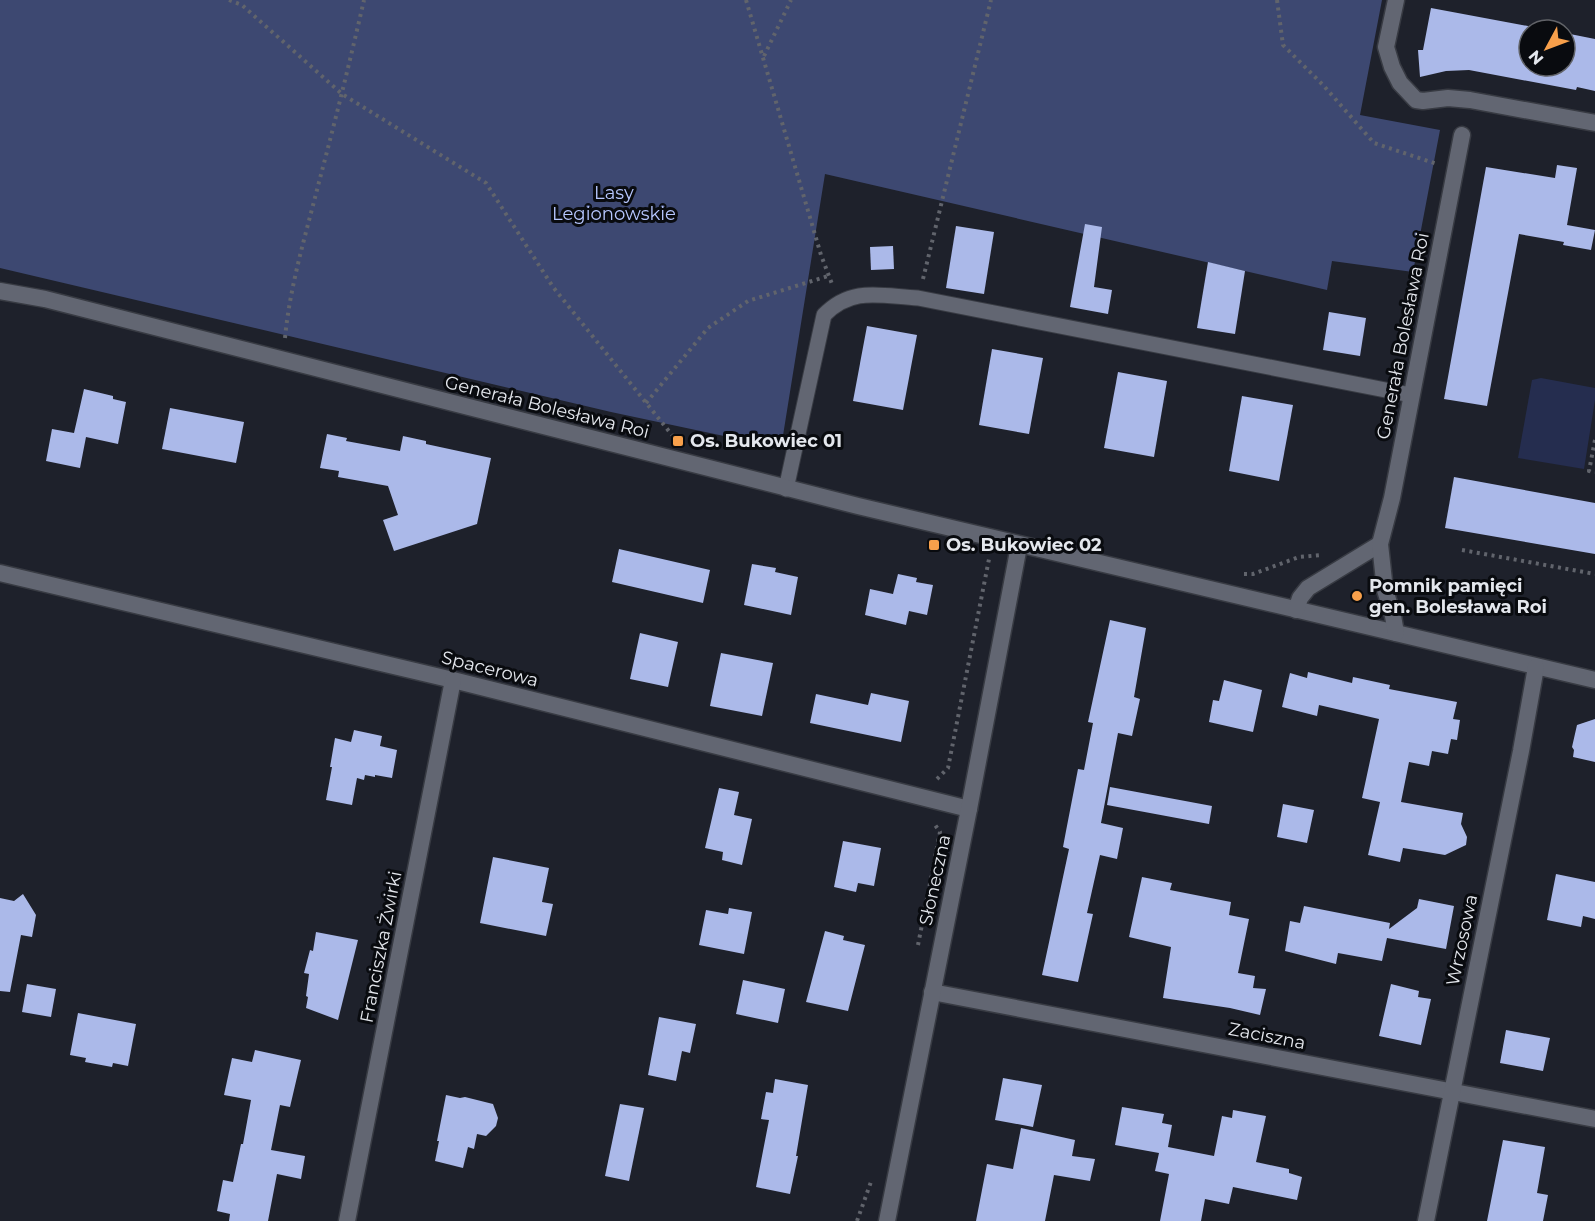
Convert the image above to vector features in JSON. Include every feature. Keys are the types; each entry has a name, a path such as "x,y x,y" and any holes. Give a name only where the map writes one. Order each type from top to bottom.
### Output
{"street":[{"path":"1396,0 1386,47 1400,83 1416,100 1448,98 1470,100 1595,123"},
{"name":"Generała Bolesława Roi","path":"1396,633 1385,590 1380,544 1392,498 1462,135"},
{"name":"Generała Bolesława Roi","path":"0,291 45,299 786,489 1019,546 1595,680"},
{"path":"1296,610 1300,598 1308,588 1380,544"},
{"name":"Słoneczna","path":"887,1221 1019,546"},
{"name":"Spacerowa","path":"0,576 453,680 969,809"},
{"name":"Wrzosowa","path":"1426,1221 1536,667"},
{"name":"Franciszka Żwirki","path":"347,1221 453,680"},
{"name":"Zaciszna","path":"932,992 1595,1119"}],"lane":[{"path":"786,489 824,315 840,301 857,295 918,298 1411,395"}],"path":[{"path":"229,0 242,5 342,94 486,183 553,287 672,435"},
{"path":"283,360 287,315 302,248 364,0"},
{"path":"746,0 828,276 840,301"},
{"path":"763,57 791,0"},
{"path":"918,298 990,0"},
{"path":"1277,0 1283,45 1323,85 1374,143 1456,171"},
{"path":"646,403 708,328 748,301 828,276"},
{"path":"661,432 683,438"},
{"path":"1595,440 1589,471 1595,472"},
{"path":"1462,550 1595,574"},
{"path":"1242,574 1253,574 1299,557 1335,554 1354,560"},
{"path":"916,954 940,832 927,813 934,782 948,768 989,559"},
{"path":"857,1221 873,1177"}],"shaded area":[{"path":"1541,378 1595,388 1584,469 1518,458 1532,380"}],"green space":[{"name":"Lasy Legionowskie","path":"0,0 1382,0 1360,115 1440,130 1413,272 1332,261 1327,290 825,174 781,448 611,412 0,268"}],"building":[{"path":"1431,8 1517,24 1517,78 1577,78 1577,35 1595,39 1595,91 1577,87 1576,90 1469,70 1446,71 1420,77 1418,50 1423,50"},
{"path":"1557,165 1577,168 1567,225 1595,230 1591,250 1563,245 1564,242 1519,234 1487,406 1444,399 1486,167 1555,178"},
{"path":"1085,224 1102,227 1094,287 1112,290 1108,314 1070,307"},
{"path":"956,226 994,232 984,294 946,288"},
{"path":"893,246 894,269 871,270 870,247"},
{"path":"1208,262 1245,271 1235,334 1197,328"},
{"path":"1329,312 1366,318 1360,356 1323,350"},
{"path":"867,326 917,335 903,410 853,401"},
{"path":"992,349 1043,358 1029,434 979,425"},
{"path":"1118,372 1167,381 1154,457 1104,448"},
{"path":"84,389 113,396 113,399 126,402 118,444 86,437 80,468 46,461 52,429 74,433"},
{"path":"1242,396 1293,405 1279,481 1229,471"},
{"path":"170,408 244,422 236,463 162,449"},
{"path":"327,434 347,438 346,441 400,451 403,436 426,441 426,444 491,458 477,524 394,551 383,520 398,515 388,486 338,477 339,471 320,468"},
{"path":"1454,477 1595,503 1595,554 1445,528"},
{"path":"619,549 710,570 703,603 612,582"},
{"path":"752,564 776,568 775,572 798,577 791,615 744,605"},
{"path":"898,574 917,578 916,582 933,585 927,615 909,611 906,625 865,615 870,589 893,594"},
{"path":"1110,620 1146,628 1134,697 1140,699 1132,736 1118,733 1101,823 1123,828 1117,859 1100,855 1087,913 1093,914 1078,982 1042,975 1069,849 1063,847 1066,831 1078,769 1084,770 1093,723 1088,722"},
{"path":"640,633 678,642 668,687 630,679"},
{"path":"721,653 773,663 762,716 710,706"},
{"path":"1308,672 1352,683 1353,677 1390,685 1389,689 1457,702 1453,719 1460,720 1457,740 1451,739 1448,754 1432,751 1429,766 1409,762 1401,802 1463,813 1461,824 1467,837 1466,845 1445,855 1403,848 1400,862 1368,855 1380,802 1362,798 1379,719 1319,705 1317,716 1282,707 1290,673 1307,678"},
{"path":"1224,680 1262,690 1253,732 1209,722 1213,700 1219,701"},
{"path":"871,693 909,701 901,742 810,723 816,694 868,705"},
{"path":"1595,719 1595,762 1573,757 1572,747 1577,725"},
{"path":"354,730 382,736 380,746 397,750 392,778 365,775 364,780 357,778 352,805 326,800 335,738 351,742"},
{"path":"1110,787 1212,806 1209,824 1107,805"},
{"path":"719,788 739,792 734,815 752,819 742,865 722,860 723,852 705,848"},
{"path":"1283,804 1314,810 1307,843 1277,837"},
{"path":"843,841 881,848 874,886 858,883 856,892 834,887"},
{"path":"493,857 549,868 542,902 553,904 546,936 480,923"},
{"path":"1556,874 1595,882 1595,919 1583,916 1581,927 1547,920"},
{"path":"1142,877 1172,883 1170,890 1231,902 1229,915 1249,919 1238,973 1255,976 1253,988 1266,989 1260,1015 1163,998 1171,947 1129,937"},
{"path":"23,894 36,915 32,937 21,935 10,992 0,991 0,898 14,901"},
{"path":"1419,899 1454,906 1446,949 1387,938 1382,961 1338,953 1336,964 1285,951 1290,921 1300,923 1304,906 1390,923 1389,929 1417,908"},
{"path":"729,908 752,912 744,954 699,945 706,910 728,914"},
{"path":"825,931 844,936 843,940 865,945 848,1011 806,1002"},
{"path":"316,932 358,940 338,1020 306,1008 309,974 304,973 310,950 313,951"},
{"path":"743,980 785,989 778,1023 736,1014"},
{"path":"27,984 56,989 51,1017 22,1012"},
{"path":"1391,984 1419,991 1418,997 1431,999 1421,1045 1379,1036"},
{"path":"78,1013 136,1024 128,1066 113,1063 112,1067 85,1062 86,1058 70,1055"},
{"path":"659,1017 696,1024 690,1053 682,1051 676,1081 648,1075"},
{"path":"1506,1030 1550,1038 1543,1071 1500,1063"},
{"path":"255,1050 301,1060 290,1107 280,1105 271,1150 305,1156 301,1179 277,1174 268,1221 229,1221 230,1214 217,1211 223,1180 233,1182 251,1100 224,1095 232,1058 252,1062"},
{"path":"1003,1078 1042,1085 1033,1127 995,1120"},
{"path":"775,1079 808,1085 790,1194 756,1187 769,1120 761,1119 766,1092 773,1093"},
{"path":"446,1095 493,1104 498,1118 496,1126 486,1136 477,1134 474,1149 468,1147 463,1168 435,1161"},
{"path":"620,1104 644,1108 629,1181 605,1176"},
{"path":"1122,1107 1164,1114 1162,1123 1172,1125 1168,1147 1214,1156 1222,1116 1232,1118 1233,1110 1266,1116 1256,1162 1289,1169 1289,1173 1302,1177 1297,1200 1233,1187 1229,1204 1205,1199 1201,1221 1160,1221 1169,1174 1155,1171 1159,1153 1115,1145"},
{"path":"1021,1128 1075,1140 1072,1156 1095,1159 1090,1181 1054,1175 1045,1221 976,1221 987,1164 1013,1169"},
{"path":"1503,1140 1545,1147 1537,1193 1548,1195 1543,1221 1487,1221"}],"place":[{"name":"Os. Bukowiec 01","path":"678,441"},
{"name":"Os. Bukowiec 02","path":"934,545"},
{"name":"Pomnik pamięci gen. Bolesława Roi","path":"1357,596"}]}
